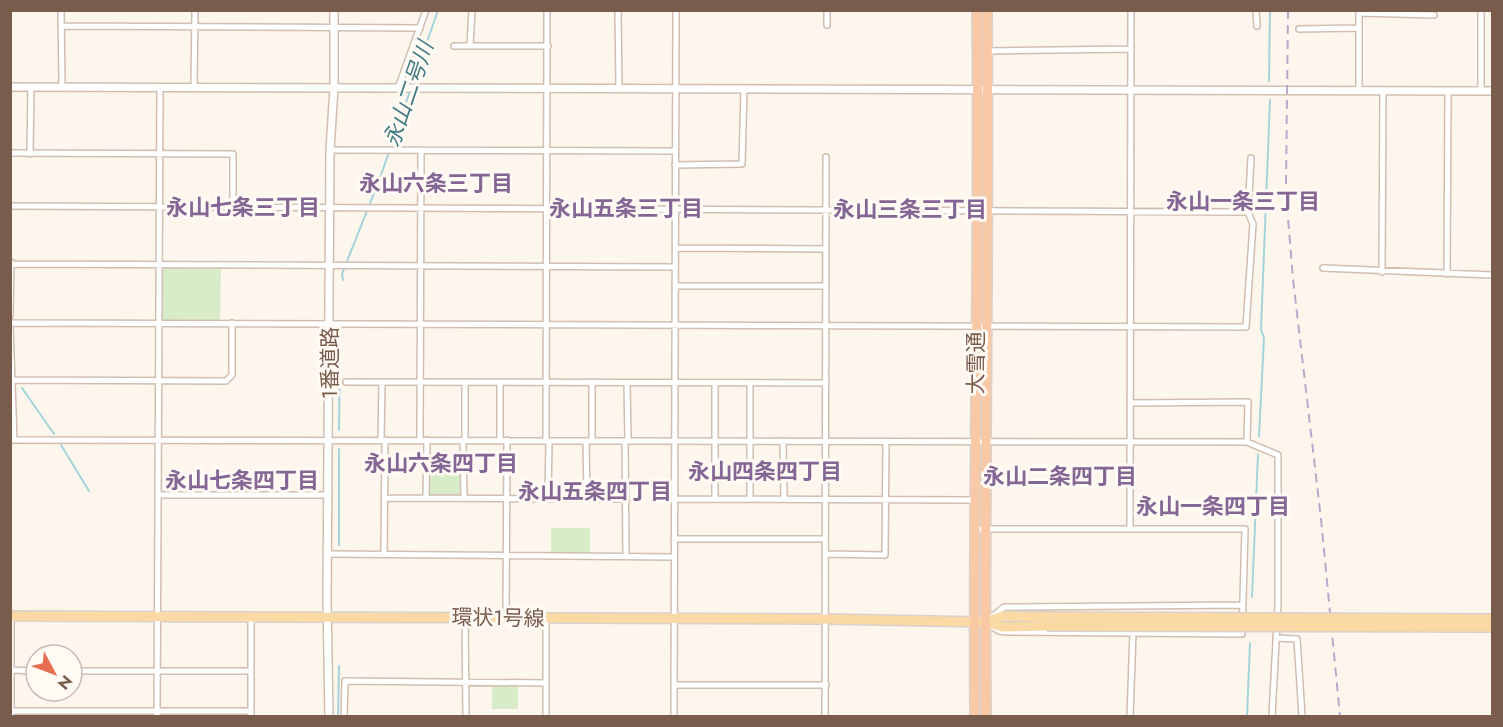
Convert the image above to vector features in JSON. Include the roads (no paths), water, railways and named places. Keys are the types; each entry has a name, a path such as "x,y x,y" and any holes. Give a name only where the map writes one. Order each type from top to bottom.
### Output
{"highway":[{"name":"大雪通","path":"977,10 988,212 985,500 986,717"},
{"name":"大雪通","path":"975,717 976,326 982,90 987,51 987,10"}],"main road":[{"name":"環状1号線","path":"11,616 824,619 974,622 985,622 1003,616 1046,622"},
{"path":"1046,622 1492,618"},
{"path":"1046,622 1492,627"}],"street":[{"path":"61,10 62,87"},
{"path":"194,88 195,10"},
{"name":"1番道路","path":"329,717 327,617 330,150 334,10"},
{"path":"401,88 426,10"},
{"path":"470,45 472,10"},
{"path":"548,10 546,325 548,498"},
{"path":"618,10 618,89"},
{"path":"674,717 676,10"},
{"path":"827,10 827,25"},
{"path":"1130,529 1131,10"},
{"path":"1256,10 1257,26"},
{"path":"1481,10 1481,91"},
{"path":"1359,91 1359,12 1434,15"},
{"path":"61,26 420,28"},
{"path":"1299,28 1359,28"},
{"path":"454,46 548,45"},
{"path":"987,51 1131,49"},
{"path":"10,87 1492,91"},
{"path":"30,154 31,87"},
{"path":"157,714 160,88"},
{"path":"675,165 742,164 744,89"},
{"path":"1382,272 1383,91"},
{"path":"1447,274 1448,92"},
{"path":"330,150 675,150"},
{"path":"421,150 420,382 426,498"},
{"path":"10,153 233,154 233,208"},
{"path":"825,717 826,157"},
{"path":"1251,158 1248,212 1252,224 1246,327 421,323 10,324 12,440 1247,442 1278,455 1276,638 1272,717"},
{"path":"10,206 1248,212"},
{"path":"675,248 826,249"},
{"path":"10,316 11,263 675,267"},
{"path":"1323,268 1492,275"},
{"path":"675,286 826,286"},
{"path":"12,380 226,381 232,375 232,323"},
{"path":"346,382 826,383"},
{"path":"382,382 384,555"},
{"path":"464,498 465,382"},
{"path":"500,382 507,499 506,618"},
{"path":"587,499 592,382"},
{"path":"626,556 627,383"},
{"path":"715,383 715,499"},
{"path":"750,383 750,499"},
{"path":"1131,403 1248,402 1247,442"},
{"path":"783,441 784,499"},
{"path":"825,554 885,555 886,442"},
{"path":"158,495 329,495"},
{"path":"385,498 627,499"},
{"path":"674,499 985,500"},
{"path":"974,529 1245,528 1242,634 999,631 985,622 1004,607 1242,605"},
{"path":"674,539 824,539"},
{"path":"328,554 674,556"},
{"path":"11,616 11,717"},
{"path":"11,711 251,714 251,616"},
{"path":"465,617 466,717"},
{"path":"546,618 546,717"},
{"path":"1130,717 1133,633"},
{"path":"1276,638 1297,639 1302,717"},
{"path":"84,671 250,671"},
{"path":"345,717 345,681 546,683"},
{"path":"674,685 826,686"}],"waterway":[{"name":"永山二号川","path":"412,86 438,10"},
{"path":"1269,81 1270,10"},
{"name":"永山二号川","path":"343,280 342,274 380,178 410,91"},
{"path":"1259,436 1270,100"},
{"name":"永山二号川","path":"339,430 340,350"},
{"path":"22,388 54,434"},
{"path":"61,445 89,491"},
{"name":"永山二号川","path":"339,449 339,545"},
{"path":"1252,597 1258,454"},
{"path":"1247,716 1250,643"},
{"name":"永山二号川","path":"338,716 339,666"}],"railway":[{"path":"1288,10 1286,185 1288,218 1340,716"}],"district":[{"name":"永山六条三丁目","path":"436,183"},
{"name":"永山一条三丁目","path":"1243,201"},
{"name":"永山七条三丁目","path":"243,207"},
{"name":"永山五条三丁目","path":"626,208"},
{"name":"永山三条三丁目","path":"910,209"},
{"name":"永山六条四丁目","path":"441,463"},
{"name":"永山四条四丁目","path":"765,471"},
{"name":"永山二条四丁目","path":"1060,476"},
{"name":"永山七条四丁目","path":"242,480"},
{"name":"永山五条四丁目","path":"595,491"},
{"name":"永山一条四丁目","path":"1213,506"}]}
